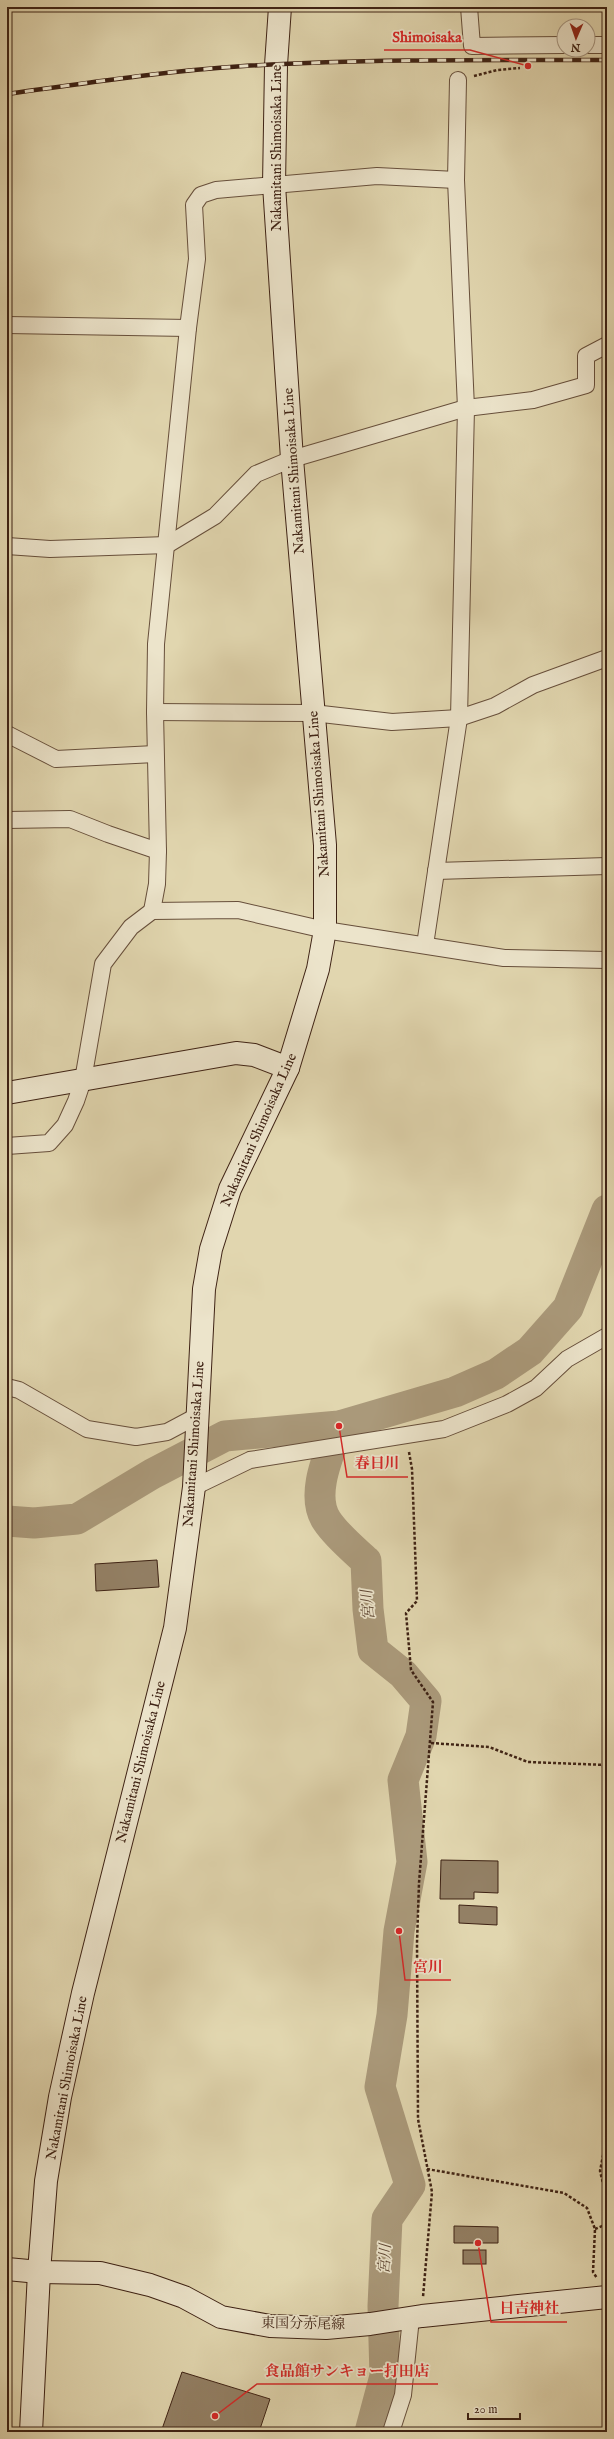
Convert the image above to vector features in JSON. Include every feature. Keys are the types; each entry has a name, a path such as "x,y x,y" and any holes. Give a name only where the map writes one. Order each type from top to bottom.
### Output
{"main road":[{"name":"Nakamitani Shimoisaka Line","path":"34,2430 39,2272 46,2181 60,2098 84,1993 175,1628 194,1480 204,1289 211,1249 230,1189 288,1068 318,969 324,930 325,845 292,459 274,185 276,65 280,7"},
{"path":"7,1093 236,1052 254,1055 288,1068"},
{"name":"東国分赤尾線","path":"7,2269 39,2272 100,2273 150,2285 184,2297 221,2317 270,2326 326,2328 370,2324 603,2290"}],"street":[{"path":"469,7 472,46 556,45"},
{"path":"596,45 607,45"},
{"path":"425,945 459,718 466,408 456,180 458,80"},
{"path":"152,910 157,884 158,851 154,712 156,644 188,328 197,260 194,205 200,195 216,190 377,176 456,180"},
{"path":"7,325 188,328"},
{"path":"7,546 50,548 167,545 215,516 256,474 292,459 466,408 533,400 586,385 586,356 607,345"},
{"path":"154,712 313,713 392,722 459,718 495,706 533,685 607,658"},
{"path":"7,734 56,759 156,754"},
{"path":"7,820 70,819 158,851"},
{"path":"436,871 607,866"},
{"path":"7,1146 49,1143 65,1125 83,1080 103,964 130,927 152,910 238,910 324,930 504,958 607,960"},
{"path":"194,1480 250,1460 320,1447 405,1436 444,1429 507,1404 536,1388 567,1359 607,1336"},
{"path":"7,1387 20,1390 87,1429 136,1437 167,1432 197,1418"},
{"path":"391,2432 403,2395 410,2318"}],"path":[{"path":"458,80 497,70 520,68"},
{"path":"405,1436 412,1469 417,1601 406,1613 411,1670 433,1702 419,1883 417,1943 418,2119 432,2192 410,2318"},
{"path":"431,1743 489,1746 528,1762 607,1765"},
{"path":"607,1756 603,1764 605,1800 607,1804"},
{"path":"607,2135 600,2171 607,2200"},
{"path":"428,2169 564,2193 587,2208 595,2229 593,2272 603,2290"},
{"path":"595,2229 607,2224"}],"building":[{"path":"157,1560 159,1587 96,1591 95,1564"},
{"path":"441,1860 498,1861 498,1893 474,1892 474,1899 440,1899"},
{"path":"459,1905 497,1907 497,1925 459,1923"},
{"path":"454,2226 498,2227 498,2243 454,2243"},
{"path":"463,2250 486,2250 486,2264 463,2264"},
{"path":"182,2372 270,2399 259,2432 161,2432"}],"waterway":[{"path":"7,1521 34,1523 77,1519 152,1474 225,1436 339,1426 455,1392 496,1374 530,1351 568,1308 607,1210"},
{"name":"宮川","path":"339,1426 323,1474 320,1499 322,1511 335,1532 366,1561 368,1609 373,1650 403,1674 426,1701 421,1736 403,1780 412,1862 399,1931 392,2015 380,2087 410,2185 387,2219 383,2306 385,2376 370,2432"}],"railway":[{"path":"7,94 155,74 244,66 380,61 607,60"}],"place":[{"name":"Shimoisaka","path":"528,66"},
{"name":"春日川","path":"339,1426"},
{"name":"宮川","path":"399,1931"},
{"name":"日吉神社","path":"478,2243"},
{"name":"食品館サンキョー打田店","path":"215,2416"}]}
